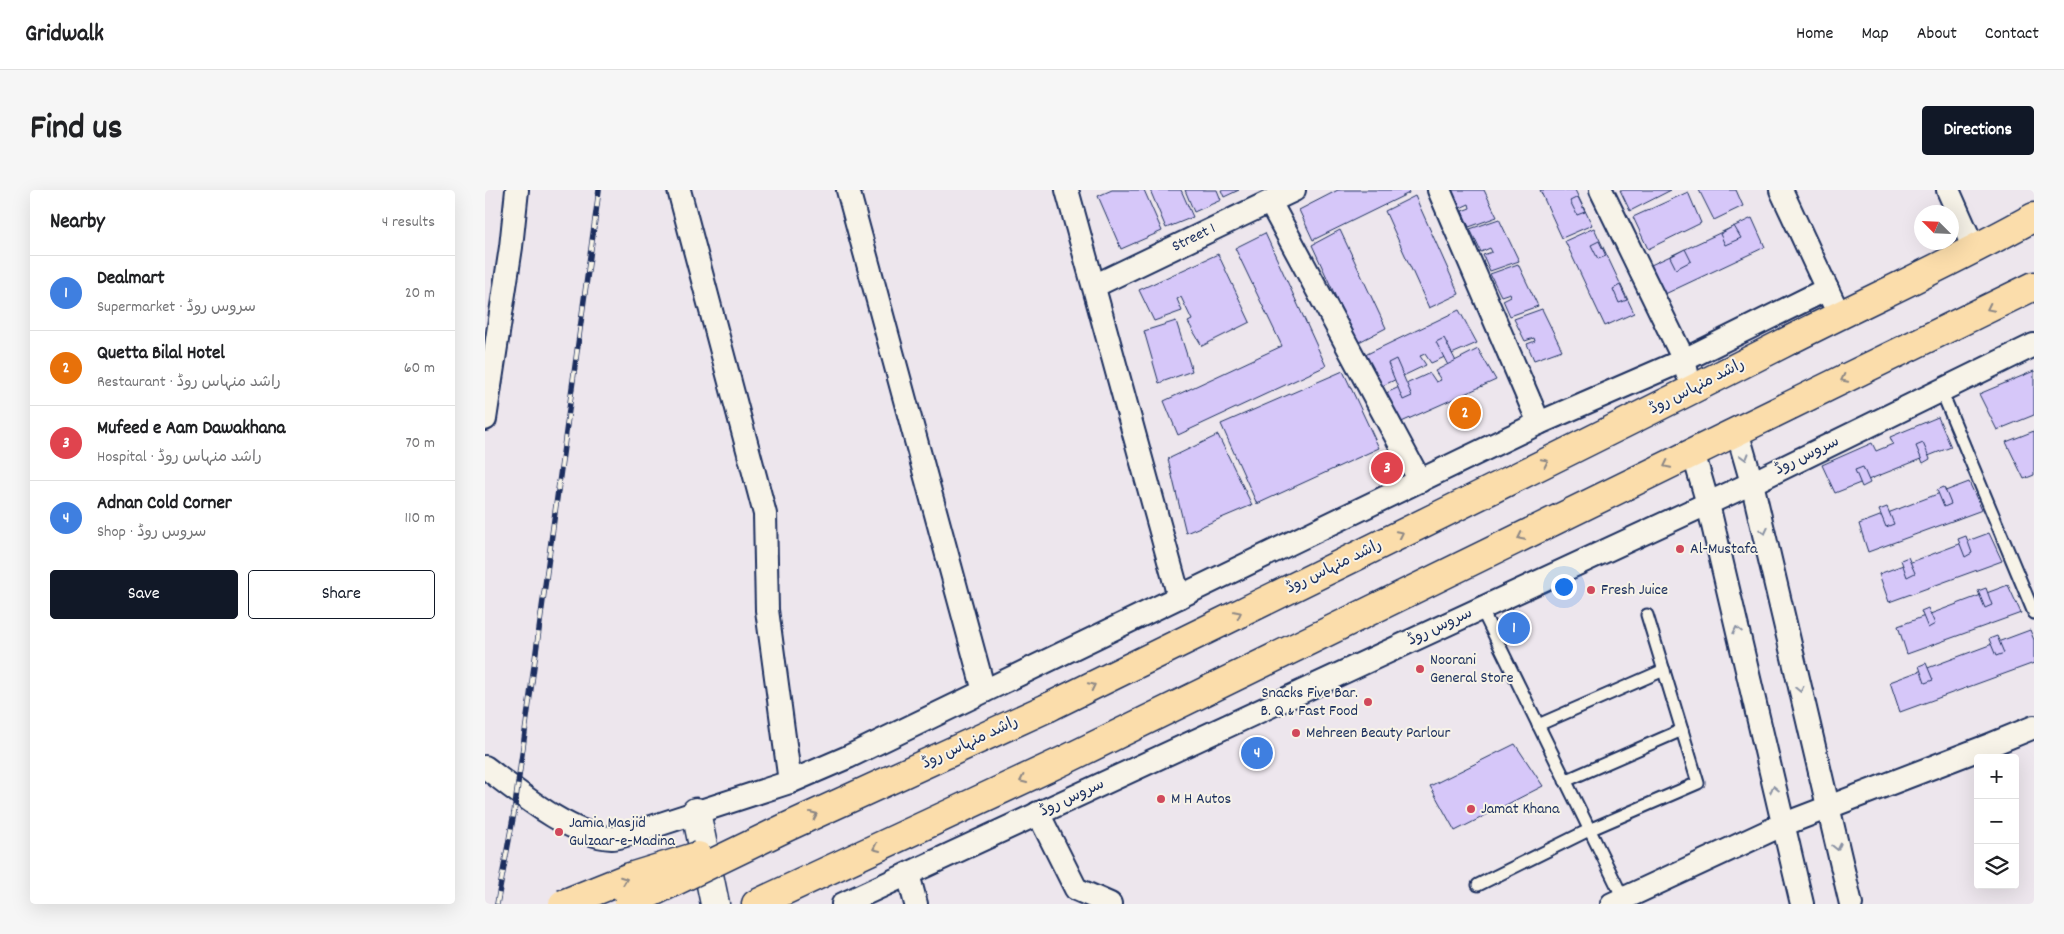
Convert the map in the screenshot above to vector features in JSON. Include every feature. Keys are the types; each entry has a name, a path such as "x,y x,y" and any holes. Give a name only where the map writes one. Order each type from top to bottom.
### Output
{"main road":[{"name":"راشد منہاس روڈ","path":"628,904 787,827 1049,707 1839,315 1974,250 2034,217"},
{"path":"761,902 1067,759 2034,286"},
{"path":"563,904 630,878 787,827"}],"street":[{"path":"485,419 511,247 517,190"},
{"path":"679,190 765,514 767,610 790,782"},
{"path":"848,190 984,691"},
{"path":"1067,190 1179,597"},
{"name":"Street 1","path":"1094,286 1294,190"},
{"path":"1439,190 1539,424"},
{"path":"1601,190 1684,360 1689,391"},
{"path":"1781,190 1839,315"},
{"path":"1948,190 1974,250"},
{"path":"1269,202 1420,481"},
{"path":"485,767 539,807 577,827 598,835 613,838 790,782 848,758 1420,481 1539,424 1684,360 1827,289"},
{"name":"سروس روڈ","path":"843,904 1753,483 2034,345"},
{"path":"1737,432 1753,483 1851,904"},
{"path":"1693,452 1708,504 1802,904"},
{"path":"1618,901 1782,824 1990,745 2034,726"},
{"path":"696,812 715,904"},
{"path":"1039,813 1076,889 1110,904"},
{"path":"908,874 916,904"}],"lane":[{"path":"1941,390 2034,613"},
{"path":"1481,608 1589,830 1618,901"},
{"path":"1478,885 1589,830 1698,782 1647,615"},
{"path":"1538,725 1664,670"},
{"path":"1565,781 1682,730"}],"building":[{"path":"1112,190 1144,190 1162,231 1121,249 1098,196"},
{"path":"1150,190 1181,190 1193,217 1166,228"},
{"path":"1185,190 1217,190 1221,200 1194,212"},
{"path":"1221,190 1239,190 1224,197"},
{"path":"1338,190 1408,190 1409,193 1313,240 1299,210"},
{"path":"1451,190 1484,190 1497,217 1469,227 1462,211 1470,208 1469,204 1460,208"},
{"path":"1540,190 1575,190 1592,225 1562,238"},
{"path":"1620,190 1671,190 1630,211"},
{"path":"1699,190 1736,190 1743,206 1714,220"},
{"path":"1688,192 1701,223 1648,249 1633,217"},
{"path":"1415,196 1459,294 1429,308 1385,211"},
{"path":"1578,197 1585,212 1577,215 1570,201"},
{"path":"1752,218 1765,247 1665,294 1651,265"},
{"path":"1499,219 1519,261 1490,271 1483,255 1492,252 1490,248 1481,252 1470,229"},
{"path":"1734,226 1741,238 1725,245 1720,234"},
{"path":"1594,228 1634,313 1605,326 1565,241"},
{"path":"1340,230 1386,328 1357,343 1312,245"},
{"path":"1265,233 1326,366 1178,435 1164,401 1282,346 1235,248"},
{"path":"1599,241 1606,256 1598,259 1591,245"},
{"path":"1685,249 1691,261 1676,269 1670,257"},
{"path":"1218,254 1250,322 1202,346 1188,322 1192,320 1181,297 1177,299 1182,311 1154,321 1139,290"},
{"path":"1518,264 1538,306 1510,316 1503,300 1511,296 1510,293 1501,296 1490,274"},
{"path":"1620,285 1627,300 1619,303 1613,289"},
{"path":"1542,309 1562,350 1534,360 1527,344 1535,341 1534,338 1525,341 1514,319"},
{"path":"1459,310 1477,343 1431,363 1425,354 1420,356 1426,365 1382,386 1365,355"},
{"path":"1176,321 1192,371 1159,383 1144,331"},
{"path":"1444,338 1462,373 1454,377 1436,342"},
{"path":"1478,349 1496,380 1397,424 1384,394 1430,373 1436,382 1441,380 1435,371"},
{"path":"1396,359 1412,396 1403,400 1388,363"},
{"path":"1343,371 1379,448 1257,504 1221,424"},
{"path":"2034,371 2034,415 1997,430 1979,394"},
{"path":"1938,417 1951,447 1835,493 1822,465 1872,443 1876,451 1893,444 1890,437"},
{"path":"2034,431 2034,475 2024,479 2006,442"},
{"path":"1218,435 1252,505 1186,533 1168,459"},
{"path":"1923,443 1930,459 1923,463 1916,446"},
{"path":"1863,467 1870,483 1862,487 1855,470"},
{"path":"1969,482 1982,510 1868,552 1859,524"},
{"path":"1944,487 1951,504 1944,507 1937,490"},
{"path":"1887,507 1894,524 1886,527 1879,510"},
{"path":"1989,533 2002,561 1889,602 1879,574"},
{"path":"1966,536 1972,553 1965,557 1958,539"},
{"path":"1908,557 1915,573 1907,577 1901,560"},
{"path":"2008,585 2021,613 1907,654 1898,626"},
{"path":"1986,588 1992,605 1985,608 1978,591"},
{"path":"1928,608 1935,624 1928,628 1921,611"},
{"path":"2030,630 2034,640 2034,663 1900,712 1890,682"},
{"path":"1997,636 2004,653 1996,656 1989,639"},
{"path":"1926,663 1933,680 1925,683 1919,666"},
{"name":"Jamat Khana","path":"1515,744 1543,786 1455,831 1430,786"}],"railway":[{"path":"497,904 514,813 599,190"}],"place":[{"name":"Quetta Bilal Hotel","path":"1465,413"},
{"name":"Mufeed e Aam Dawakhana","path":"1387,468"},
{"name":"Al-Mustafa","path":"1680,549"},
{"name":"Fresh Juice","path":"1591,590"},
{"name":"Dealmart","path":"1514,628"},
{"name":"Noorani General Store","path":"1420,669"},
{"name":"Snacks Five Bar. B. Q & Fast Food","path":"1368,702"},
{"name":"Mehreen Beauty Parlour","path":"1296,733"},
{"name":"Adnan Cold Corner","path":"1257,753"},
{"name":"M H Autos","path":"1161,799"},
{"name":"Jamat Khana","path":"1471,809"},
{"name":"Jamia Masjid Gulzaar-e-Madina","path":"559,832"}]}
